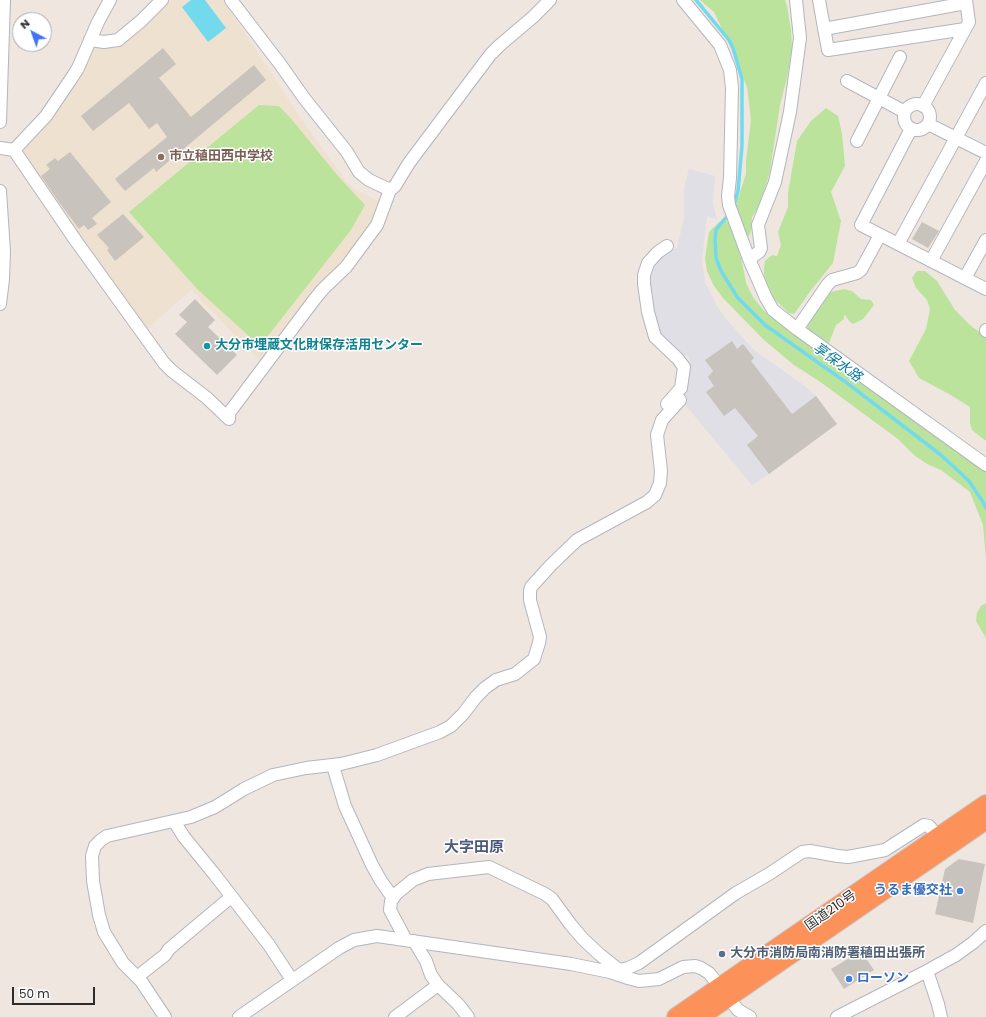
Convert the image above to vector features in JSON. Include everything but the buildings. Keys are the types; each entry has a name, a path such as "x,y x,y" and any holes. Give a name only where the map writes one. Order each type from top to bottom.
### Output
{"highway":[{"name":"国道210号","path":"700,1017 725,992 938,837 986,804"},
{"name":"国道210号","path":"676,1017 725,992 986,820"}],"street":[{"path":"0,122 4,0"},
{"path":"14,150 50,111 78,68 98,22 110,0"},
{"path":"90,40 104,42 118,40 141,22 162,0"},
{"path":"231,0 304,98 348,152 360,172 369,180 390,190"},
{"path":"0,148 14,150 76,241 164,363 207,398 228,419 229,413 314,300 346,267 377,225 390,190 395,186 409,163 490,55 529,21 550,0"},
{"path":"683,0 720,45 730,70 732,88 730,178 728,196 729,205 749,259 766,298 773,310 797,329 986,465"},
{"path":"749,259 759,252 761,248 758,225 775,182 789,120 800,38 796,0"},
{"path":"819,0 828,50 967,25"},
{"path":"824,29 966,1 967,25 923,106"},
{"path":"857,141 900,57"},
{"path":"847,81 905,112"},
{"path":"898,244 986,84"},
{"path":"911,106 923,106 929,112 930,120 923,129 911,129 906,124 904,116 905,112 911,106"},
{"path":"928,124 986,153"},
{"path":"911,129 861,225 986,289"},
{"path":"931,261 986,161"},
{"path":"0,191 4,252 0,304"},
{"path":"797,329 832,280 857,273 861,270 880,235"},
{"path":"965,278 986,240"},
{"path":"657,442 654,433 655,420 657,415 681,388 684,371 682,363 655,337 648,312 644,284 644,275 648,263 658,252 667,246"},
{"path":"165,1017 137,977 123,963 106,937 101,924 93,881 93,852 95,846 107,836 191,817 215,807 244,789 272,775 306,768 333,766 377,755 447,729 463,714 485,688 496,680 515,674 532,661 535,656 540,637 530,600 530,591 531,587 550,565 577,540 647,502 655,495 660,483 661,471 657,436 662,420 680,400"},
{"path":"333,766 345,806 368,858 376,874 393,898"},
{"path":"174,821 269,945 292,980"},
{"path":"619,972 639,963 736,893 760,880 802,852 810,851 848,857 885,850 924,825 929,826 938,837"},
{"path":"468,1017 458,1004 438,985 431,974 426,960 410,940 390,910 390,904 393,898 408,884 428,874 492,868 545,894 552,899 567,921 583,939 619,972"},
{"path":"137,977 231,897"},
{"path":"837,1017 927,971 964,950 986,931"},
{"path":"239,1017 339,948 354,940 377,936 619,972 639,981 655,980 683,967 695,966 707,971 740,1012 750,1017"},
{"path":"927,971 941,1017"},
{"path":"395,1017 438,985"}],"shaded area":[{"path":"170,0 223,0 304,123 344,178 353,188 380,202 371,227 262,363 191,290 147,329 28,163 23,151 44,129 53,116 93,46 117,48 142,29"},
{"path":"689,169 715,176 713,203 717,220 707,216 702,259 705,282 717,306 726,319 754,350 802,384 816,396 837,424 752,485 678,396 690,361 689,357 686,355 679,355 657,332 649,280 653,265 656,261 666,253 677,248 684,219 684,189"}],"green space":[{"path":"700,0 785,0 787,6 791,30 792,49 780,105 770,171 761,203 752,217 751,232 748,237 740,228 734,211 746,174 751,119 747,87 733,52 714,12"},
{"path":"259,105 279,106 337,175 365,205 351,230 260,346 197,289 129,212"},
{"path":"826,108 838,116 842,134 845,166 831,192 841,221 833,263 794,314 789,313 774,299 764,276 764,267 765,261 772,255 777,256 781,245 778,232 788,207 788,193 797,141 811,121"},
{"path":"727,221 733,230 737,242 746,283 753,297 764,311 986,469 986,559 983,525 970,492 941,470 927,464 914,455 898,439 819,381 794,365 764,340 723,298 714,286 707,271 705,258 709,232 719,222"},
{"path":"917,271 925,271 937,281 955,310 970,325 986,337 986,441 972,430 970,423 970,407 919,378 909,361 926,329 930,309 927,300 916,288 912,278"},
{"path":"844,289 852,291 861,299 871,300 874,305 863,319 853,324 844,315 844,319 836,325 829,343 808,329 807,322 827,293"},
{"path":"986,603 986,638 976,621 977,613 981,606"}],"water":[{"path":"191,0 205,0 226,28 208,42 182,7"}],"waterway":[{"name":"享保水路","path":"696,0 729,40 733,48 742,79 742,146 738,191 734,206"},
{"name":"享保水路","path":"727,217 716,230 716,258 721,271 738,298 765,325 847,383 941,455 969,481 986,508"}],"place":[{"name":"市立稙田西中学校","path":"161,157"},
{"name":"大分市埋蔵文化財保存活用センター","path":"207,346"},
{"name":"うるま優交社","path":"960,891"},
{"name":"大分市消防局南消防署稙田出張所","path":"722,954"},
{"name":"ローソン","path":"849,979"}],"district":[{"name":"大字田原","path":"474,848"}]}
